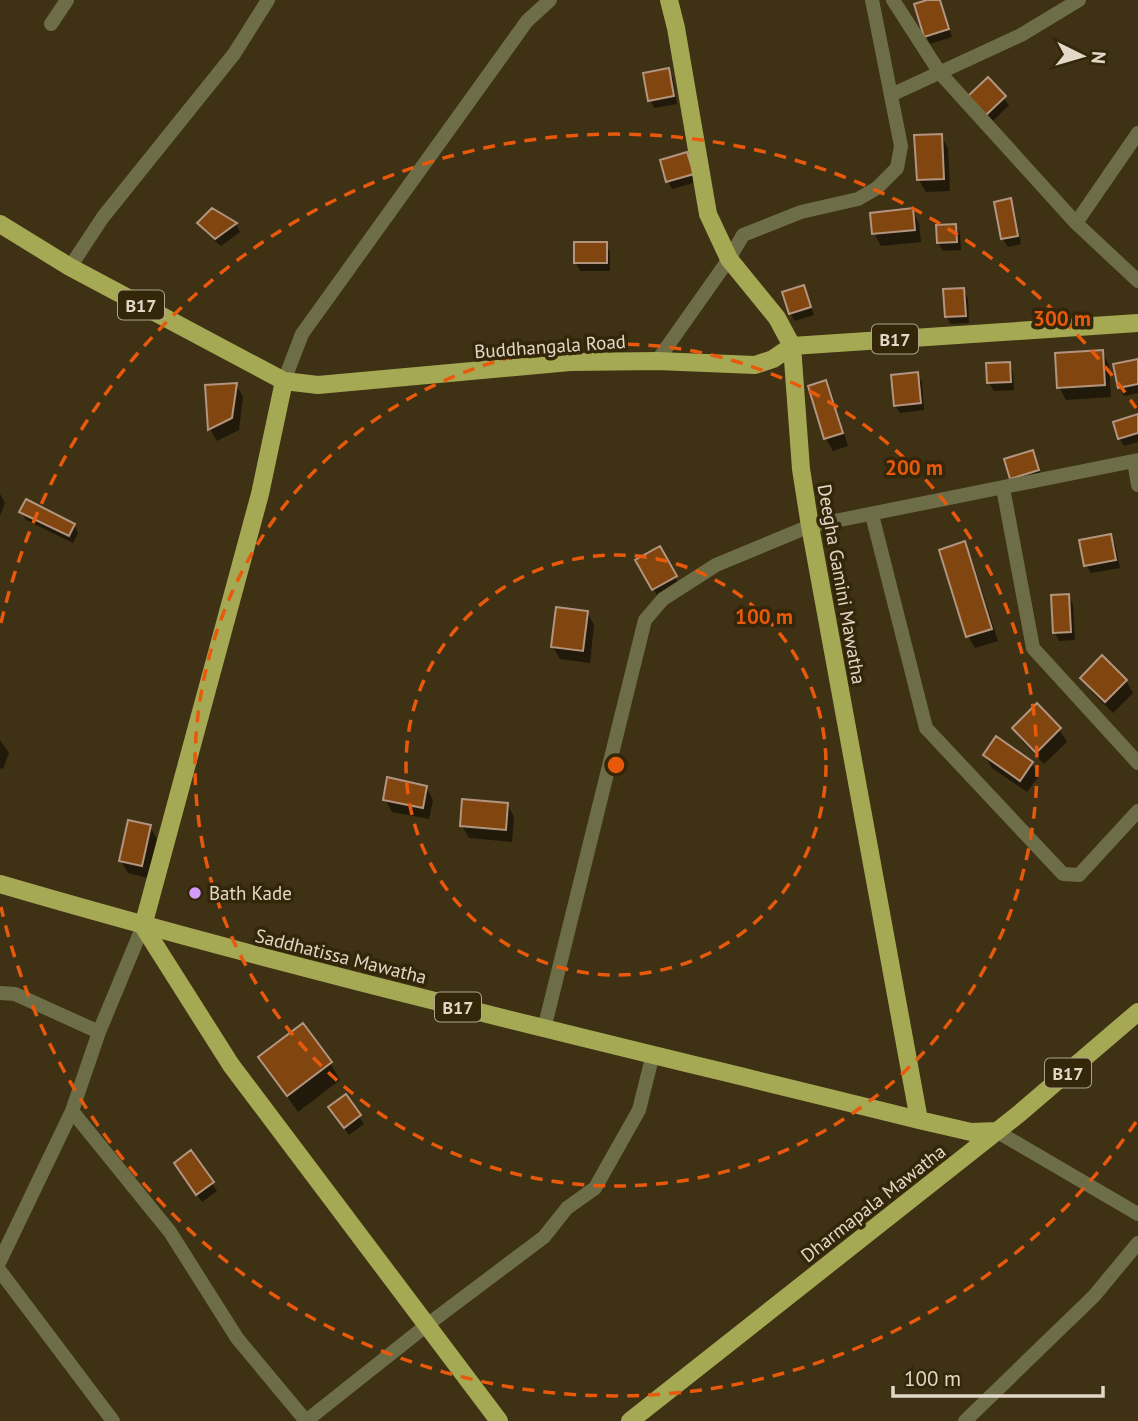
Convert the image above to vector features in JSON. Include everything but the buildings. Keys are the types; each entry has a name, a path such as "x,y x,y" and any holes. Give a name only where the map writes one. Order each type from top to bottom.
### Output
{"main road":[{"name":"Deegha Gamini Mawatha","path":"669,0 708,214 729,259 777,318 792,346 801,469 810,526 919,1120"},
{"name":"Buddhangala Road","path":"0,225 70,267 284,381 318,386 570,362 657,361 755,365 773,359 792,346 1138,323"},
{"path":"284,381 260,494 143,926 231,1065 499,1421"},
{"name":"Saddhatissa Mawatha","path":"0,884 143,926 355,982 919,1120"},
{"name":"Dharmapala Mawatha","path":"630,1421 1063,1078 1138,1012"},
{"name":"B17","path":"919,1120 971,1132 996,1131"}],"street":[{"path":"51,24 67,0"},
{"path":"70,267 103,217 234,54 268,0"},
{"path":"284,381 302,334 527,21 550,0"},
{"path":"657,361 743,235 801,212 858,200 877,188 897,168 901,146 872,0"},
{"path":"893,0 940,73 1076,223 1138,281"},
{"path":"891,95 1021,35 1058,6 1079,0"},
{"path":"1076,223 1138,133"},
{"path":"544,1029 645,620 663,599 716,565 810,526 1136,461 1138,485"},
{"path":"1003,488 1033,648 1138,763"},
{"path":"872,515 926,728 1063,874 1079,875 1138,811"},
{"path":"0,1261 72,1111 99,1032 143,926"},
{"path":"0,993 15,994 99,1032"},
{"path":"72,1111 170,1232 237,1338 306,1421 544,1237 567,1208 595,1188 639,1110 653,1054"},
{"path":"996,1131 1138,1214"},
{"path":"965,1421 1094,1296 1138,1243"},
{"path":"0,1271 113,1421"}],"place":[{"name":"Bath Kade","path":"195,893"}]}
